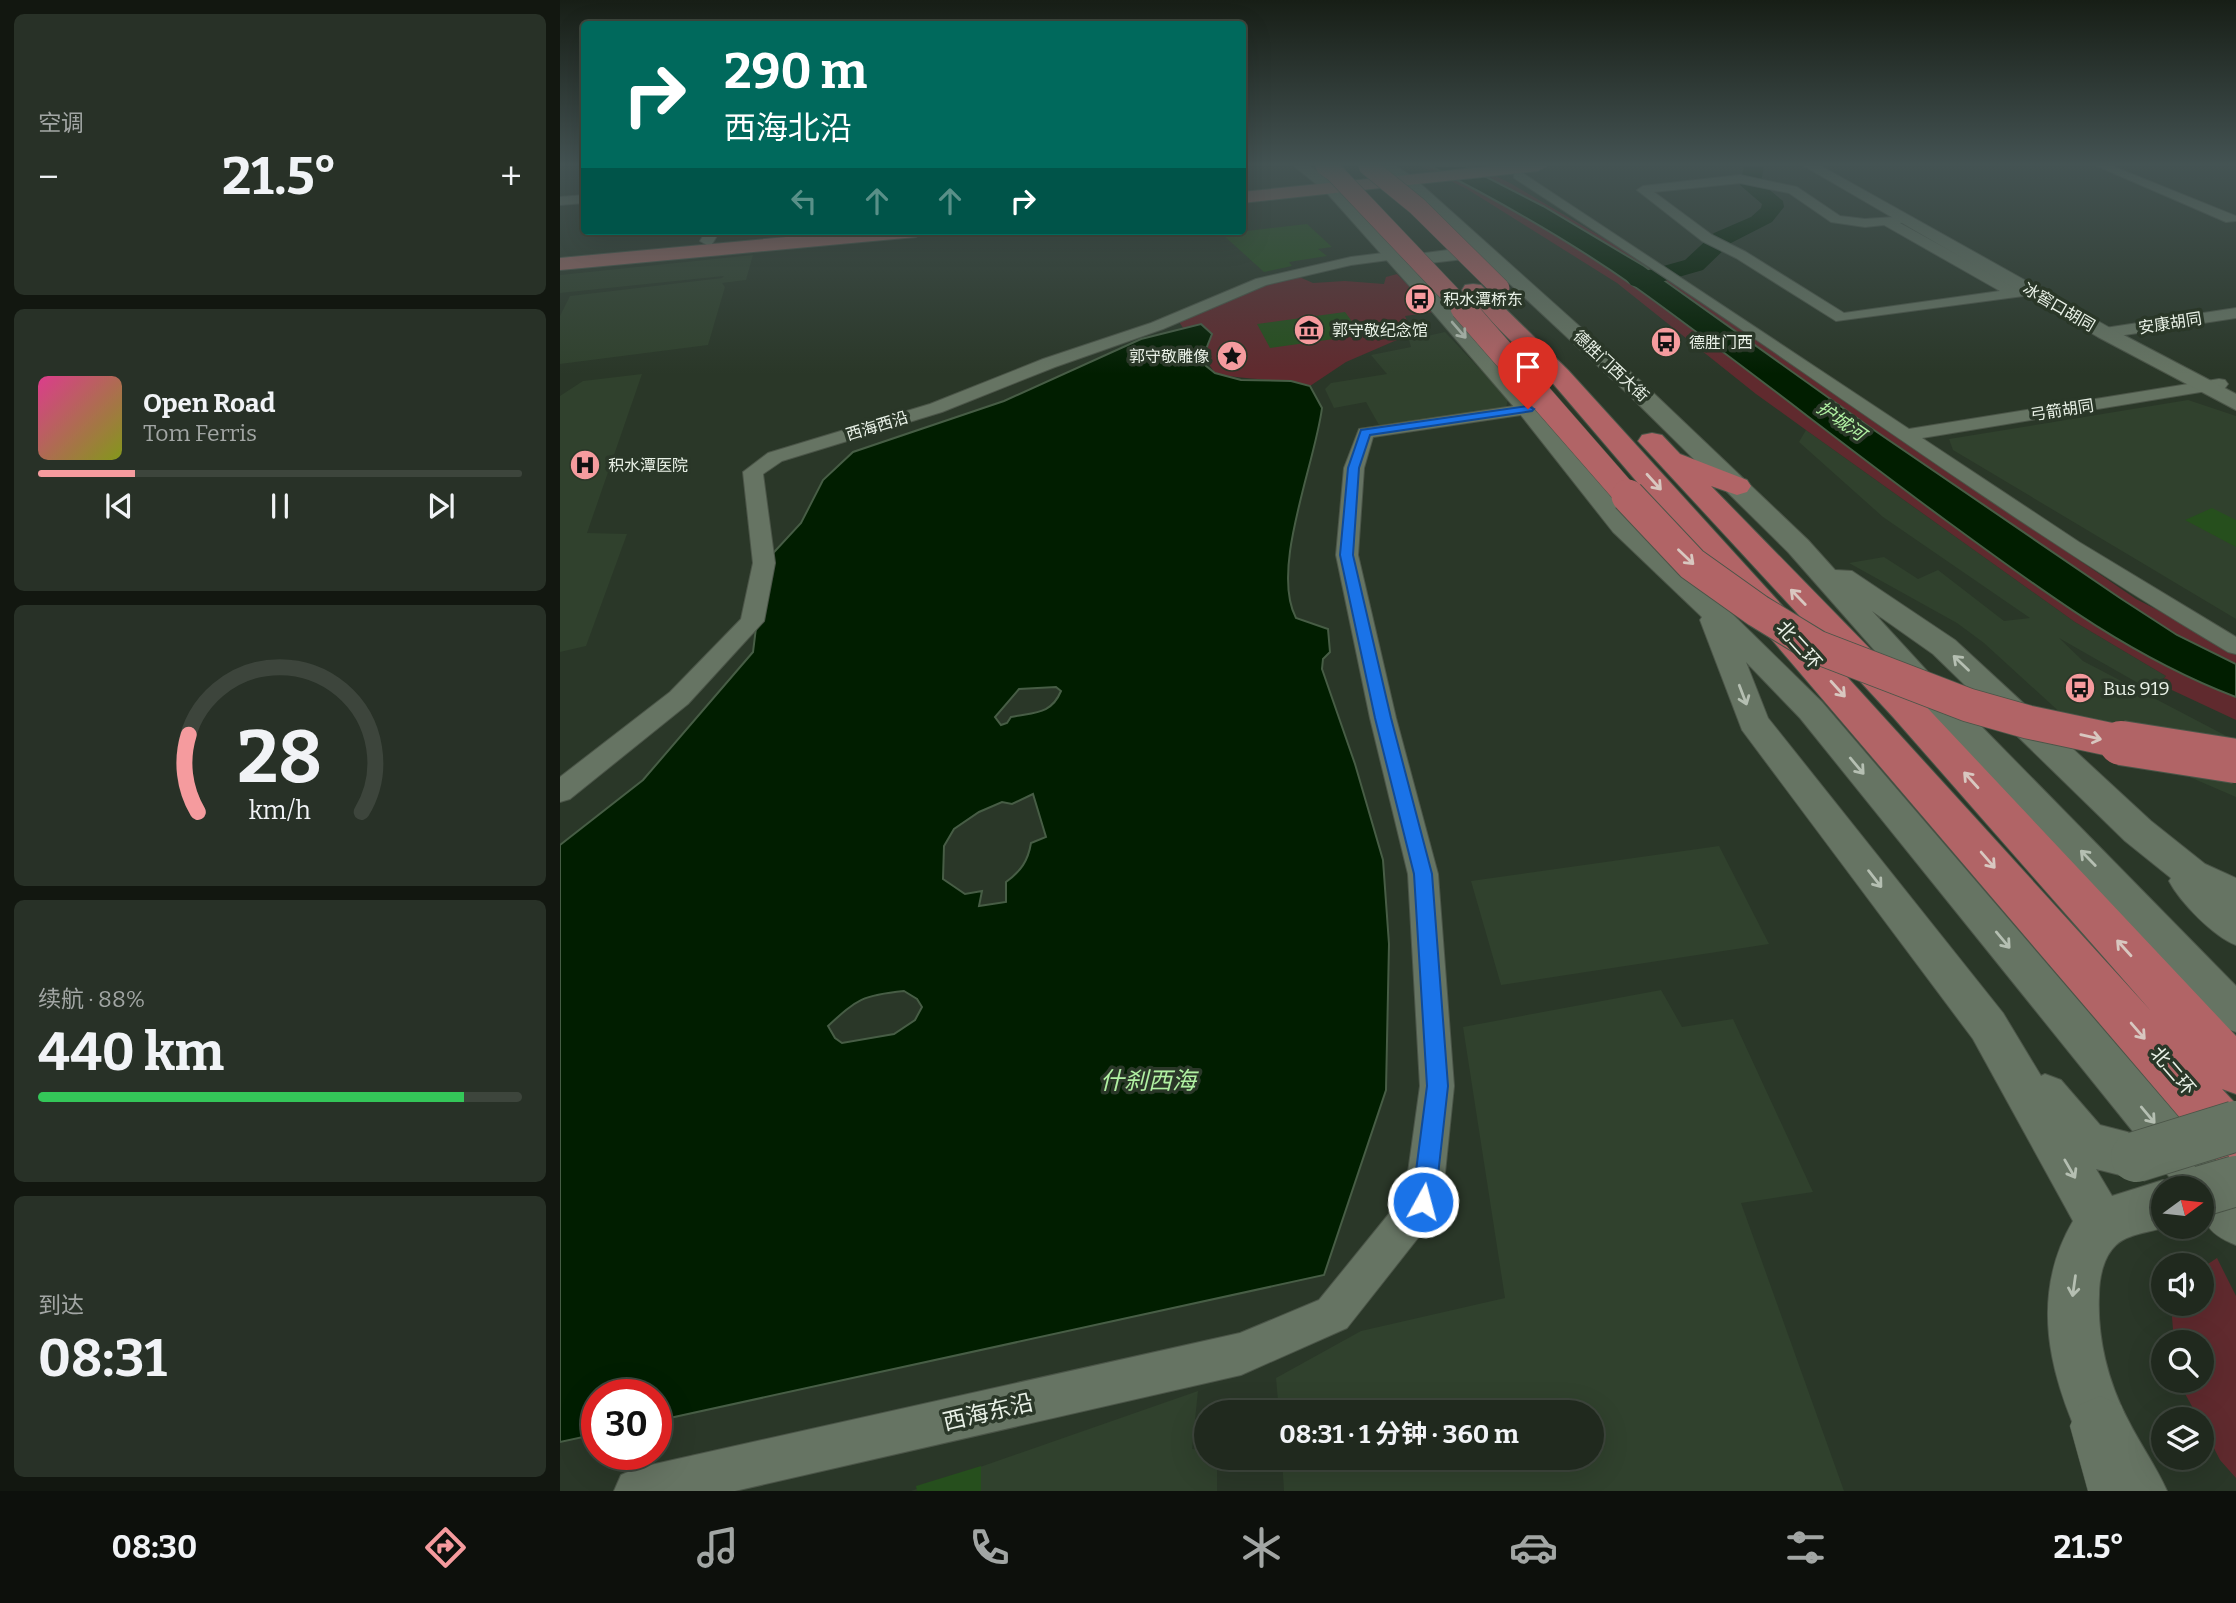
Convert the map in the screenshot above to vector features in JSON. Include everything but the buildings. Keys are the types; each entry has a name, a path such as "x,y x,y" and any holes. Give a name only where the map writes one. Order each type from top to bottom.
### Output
{"highway":[{"path":"1394,236 1480,326 1644,515 1692,564 1758,611 1817,647 1968,705 2110,741 2236,761"},
{"name":"北二环","path":"1425,236 1669,459 1906,708 2236,1071"},
{"name":"北二环","path":"1439,236 1473,282 1617,440 2236,1143"},
{"path":"1617,440 1621,479"},
{"path":"1669,459 1737,486"}],"main road":[{"path":"560,255 710,236"},
{"path":"560,264 867,236"},
{"path":"2100,1426 2120,1491"}],"street":[{"path":"1374,236 1528,409 1622,526 1652,557 1710,608 1811,710 2236,1221"},
{"path":"1403,236 1488,323 1621,479 1652,557"},
{"name":"德胜门西大街","path":"1471,236 1798,546"},
{"path":"1611,236 1684,282 2154,601 2236,647"},
{"path":"1704,236 1741,255 1841,318 2023,292"},
{"name":"冰窖口胡同","path":"1923,236 2023,292 2112,332"},
{"name":"冰窖口胡同","path":"1948,236 2112,332 2219,388 2236,403"},
{"path":"1398,264 1486,251"},
{"name":"西海西沿","path":"560,792 679,698 752,621 764,563 753,472 775,457 936,408 1049,363 1157,326 1261,282 1351,261 1398,264"},
{"name":"安康胡同","path":"2112,332 2236,313"},
{"name":"弓箭胡同","path":"1906,435 2219,388"},
{"name":"西海东沿","path":"637,1491 1241,1354 1333,1314 1423,1202 1437,1086 1423,874 1383,718 1347,555 1354,468 1365,433 1528,409"},
{"path":"1798,546 1944,647 2138,831 2236,929"},
{"path":"1798,546 1917,679 2236,1014"},
{"path":"1710,608 1754,722 1988,1026 2086,1144 2136,1157 2236,1126"},
{"path":"2138,831 2192,874 2236,895"},
{"path":"1988,1026 2102,1225"},
{"path":"2214,1187 2236,1181"},
{"path":"2138,1491 2100,1426 2081,1364 2073,1320 2072,1288 2088,1242 2102,1225 2151,1208"}],"shaded area":[{"path":"1541,236 1599,236 1634,256 2136,599 2236,650 2236,720 2159,684 2166,676 2075,622 1806,430 1756,394 1617,283"},
{"path":"753,255 746,280 722,283 725,287 708,345 560,364 560,316 570,296 724,276 560,293 560,275"},
{"path":"1397,274 1434,312 1405,316 1413,333 1346,362 1310,386 1215,373 1179,322 1266,284 1297,276 1313,283 1345,281 1384,284 1386,277"},
{"path":"1445,332 1508,399 1506,408 1379,425 1366,402 1334,408 1325,389 1331,383 1387,374 1371,355 1411,347 1409,340"},
{"name":"积水潭医院","path":"642,374 587,533 627,534 586,646 560,652 560,396 583,381"},
{"path":"2188,400 2236,416 2236,619 1953,450 1949,439"},
{"path":"1806,430 2075,622 2166,676 2152,691 2059,638 2083,661 2236,741 2236,797 2171,769 2065,717 1984,643 1957,623 1849,563 1884,557 1918,579 1938,570 2004,621 2030,618 1883,517 1799,442"},
{"path":"1719,846 1769,944 1501,985 1471,881"},
{"path":"1661,990 1682,1027 1733,1019 1813,1192 1741,1203 1844,1491 1284,1491 1283,1470 1604,1470 1604,1400 1278,1400 1276,1378 1361,1331 1505,1298 1463,1027"},
{"path":"2217,1258 2236,1296 2236,1478 2220,1460 2214,1448 2214,1407 2192,1407 2185,1393 2214,1393 2214,1330 2173,1330 2172,1316 2214,1316 2214,1260"},
{"path":"1198,1391 1197,1400 1194,1400 1194,1470 1217,1470 1217,1491 911,1491"}],"water":[{"name":"护城河","path":"1556,236 1593,236 1644,266 1871,428 2120,598 2177,635 2236,664 2236,697 2158,662 2086,619 2017,572 1714,345"},
{"name":"什刹西海","path":"1201,324 1212,334 1201,362 1215,373 1241,380 1291,381 1310,386 1322,408 1291,545 1289,597 1296,618 1328,629 1330,652 1323,659 1322,669 1355,764 1383,860 1389,944 1386,1090 1324,1275 672,1418 672,1379 581,1379 581,1437 560,1442 560,845 643,780 753,652 764,563 801,523 823,480 853,452 1004,401 1141,339","holes":["1056,687 1061,691 1047,708 1011,717 1007,723 1001,725 995,717 1019,689","1033,794 1046,837 1031,843 1023,865 1006,882 1006,902 979,906 982,891 965,894 943,879 944,846 954,829 979,812 1002,802 1012,804","904,991 917,999 922,1007 915,1020 894,1034 842,1043 835,1038 828,1026 862,1000"]}],"waterway":[{"path":"1640,280 1694,265 1726,236"}],"place":[{"name":"积水潭桥东","path":"1420,299"},
{"name":"郭守敬纪念馆","path":"1309,330"},
{"name":"德胜门西","path":"1666,342"},
{"name":"郭守敬雕像","path":"1232,356"},
{"name":"积水潭医院","path":"585,465"},
{"name":"Bus 919","path":"2080,688"}],"route":[{"path":"1423,1202 1437,1086 1423,874 1383,718 1347,555 1354,468 1365,433 1528,409"}]}
